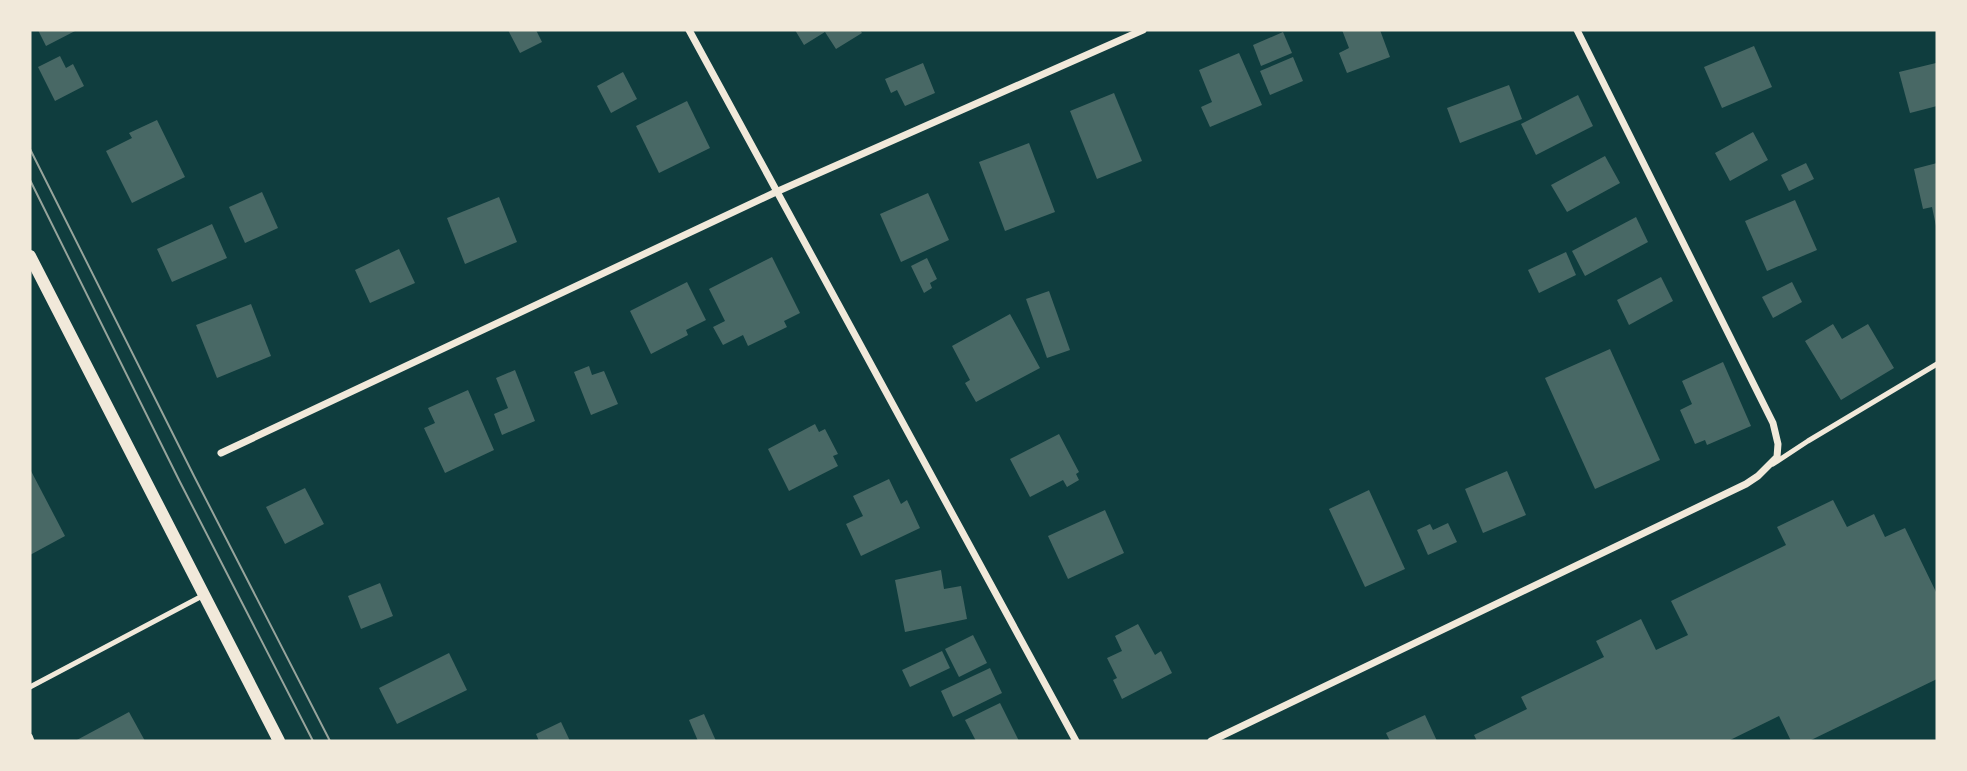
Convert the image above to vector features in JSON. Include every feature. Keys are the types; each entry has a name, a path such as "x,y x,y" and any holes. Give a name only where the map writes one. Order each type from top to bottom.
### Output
{"street":[{"path":"689,30 1076,741"},
{"path":"221,453 776,192 1143,30"},
{"path":"1211,741 1746,484 1770,466 1777,457 1778,444 1773,423 1577,30"},
{"path":"30,256 279,741"}],"lane":[{"path":"1770,466 1937,364"},
{"path":"30,687 204,595"},
{"path":"30,736 32,741"}],"building":[{"path":"38,30 77,30 46,46"},
{"path":"508,30 536,30 542,42 520,53"},
{"path":"795,30 860,30 862,33 836,49 825,32 804,45"},
{"path":"1342,30 1380,30 1390,57 1347,73 1339,53 1349,48"},
{"path":"1283,32 1292,53 1261,66 1253,45"},
{"path":"1754,46 1772,87 1722,108 1704,67"},
{"path":"1239,53 1262,105 1210,127 1201,107 1212,102 1199,70"},
{"path":"60,56 66,68 73,64 84,86 55,101 38,67"},
{"path":"1293,57 1303,81 1270,95 1260,71"},
{"path":"923,63 935,93 905,106 897,90 891,93 885,79"},
{"path":"1936,63 1937,106 1910,113 1899,72"},
{"path":"623,72 637,99 611,113 597,86"},
{"path":"1509,85 1522,119 1460,143 1447,108"},
{"path":"1114,93 1142,161 1097,179 1070,111"},
{"path":"1578,95 1593,126 1536,155 1521,124"},
{"path":"687,101 710,148 659,173 636,126"},
{"path":"157,120 185,177 132,203 106,151 132,138 129,133"},
{"path":"1753,132 1768,160 1730,181 1715,153"},
{"path":"1029,143 1055,212 1005,231 979,162"},
{"path":"1605,156 1620,183 1567,212 1551,185"},
{"path":"1806,163 1814,179 1789,191 1781,175"},
{"path":"1937,163 1936,226 1932,207 1923,209 1914,169"},
{"path":"262,192 278,228 245,243 229,207"},
{"path":"928,193 949,240 901,262 880,214"},
{"path":"499,197 517,242 465,264 447,218"},
{"path":"1795,200 1817,250 1767,271 1745,221"},
{"path":"1636,217 1648,242 1585,276 1572,251"},
{"path":"212,224 227,258 172,282 157,249"},
{"path":"399,249 415,283 370,303 355,270"},
{"path":"1566,252 1576,275 1539,293 1528,270"},
{"path":"772,257 800,313 784,321 787,327 748,346 743,335 723,345 713,327 725,321 709,289"},
{"path":"927,258 937,279 930,283 932,288 924,293 911,266"},
{"path":"1661,277 1673,301 1629,325 1617,300"},
{"path":"687,282 706,320 686,330 688,335 651,354 630,311"},
{"path":"1792,282 1802,302 1773,318 1762,297"},
{"path":"1049,291 1070,350 1047,358 1026,299"},
{"path":"251,304 271,356 217,378 196,325"},
{"path":"1010,314 1040,368 976,402 965,383 970,380 952,346"},
{"path":"1833,324 1842,339 1868,324 1894,368 1841,400 1805,341"},
{"path":"1610,349 1660,460 1595,489 1545,378"},
{"path":"1723,362 1751,426 1707,445 1705,440 1695,444 1680,410 1692,404 1682,381"},
{"path":"589,366 592,375 604,371 618,404 591,415 574,372"},
{"path":"515,370 535,421 502,435 494,414 508,408 496,378"},
{"path":"468,390 494,450 445,473 424,428 435,423 428,408"},
{"path":"815,424 819,432 825,429 838,454 833,456 838,466 789,491 768,449"},
{"path":"1059,434 1079,472 1076,474 1079,480 1067,487 1063,480 1030,497 1010,459"},
{"path":"30,469 65,536 30,555"},
{"path":"1507,471 1526,515 1483,533 1465,489"},
{"path":"889,479 901,504 907,500 920,528 861,556 846,524 863,516 853,496"},
{"path":"305,488 324,524 285,544 266,507"},
{"path":"1369,490 1405,569 1365,587 1329,509"},
{"path":"1833,500 1847,527 1874,514 1885,537 1905,528 1937,594 1937,679 1809,741 1791,741 1779,716 1728,741 1477,741 1474,735 1527,709 1521,697 1604,657 1596,641 1641,619 1656,650 1688,635 1671,601 1786,545 1777,527"},
{"path":"1105,510 1124,553 1068,579 1048,536"},
{"path":"1448,523 1457,542 1428,555 1417,530 1430,524 1433,530"},
{"path":"941,570 944,589 961,586 967,619 905,632 895,580"},
{"path":"380,583 393,616 361,629 348,596"},
{"path":"1138,624 1155,655 1161,651 1172,673 1122,699 1113,680 1117,678 1107,658 1122,651 1115,636"},
{"path":"973,635 987,663 959,677 945,649"},
{"path":"942,651 950,668 910,687 902,670"},
{"path":"449,653 467,690 397,724 379,688"},
{"path":"990,668 1002,693 953,717 941,691"},
{"path":"1000,703 1019,741 976,741 965,720"},
{"path":"129,712 145,741 75,741"},
{"path":"704,714 716,741 698,741 689,720"},
{"path":"1425,715 1437,741 1390,741 1386,733"},
{"path":"561,722 570,741 539,741 536,734"}],"tram line":[{"path":"30,149 330,741"},
{"path":"30,180 313,741"}]}
